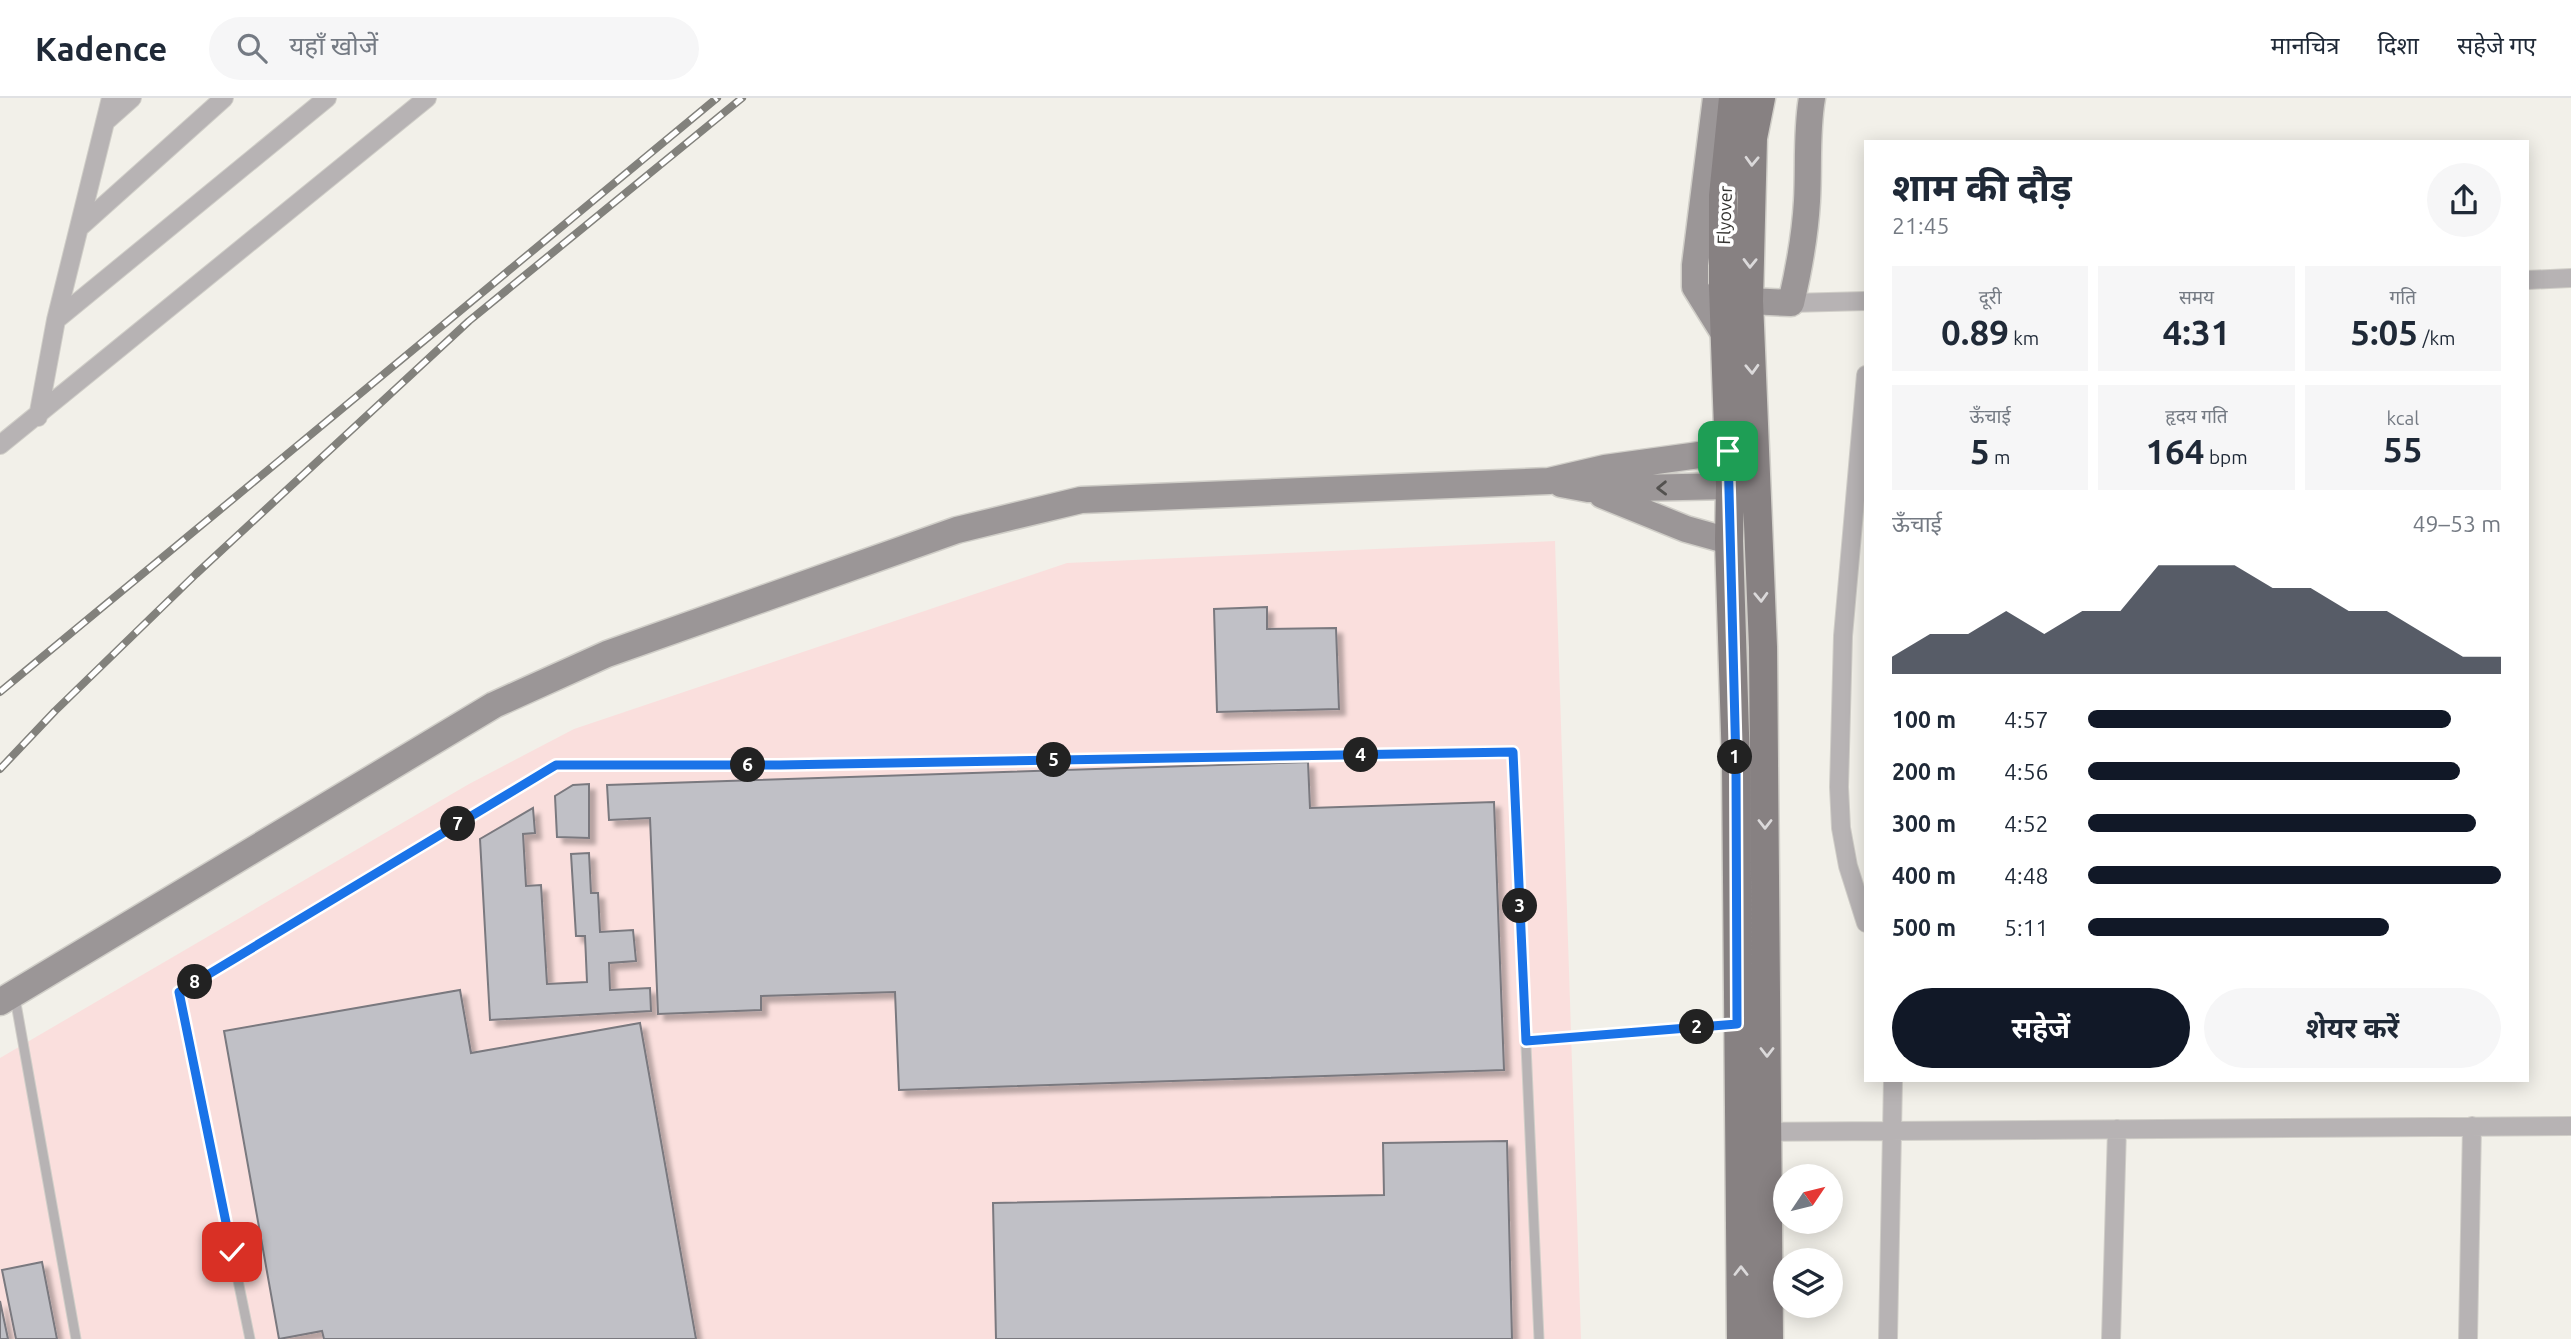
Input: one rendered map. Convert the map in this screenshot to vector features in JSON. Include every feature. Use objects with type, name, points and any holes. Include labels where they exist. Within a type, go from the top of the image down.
[{"type":"main road","name":"Flyover","points":[[1733,98],[1723,196],[1723,332],[1730,486],[1729,541],[1736,765],[1737,1024],[1753,1132]]},
{"type":"main road","name":"Flyover","points":[[1753,1132],[1763,647],[1749,301],[1753,138],[1760,98]]},
{"type":"main road","points":[[1741,1339],[1753,1132]]},
{"type":"main road","points":[[1753,1132],[1769,1339]]},
{"type":"street","points":[[38,417],[56,320],[111,98]]},
{"type":"street","points":[[105,122],[132,98]]},
{"type":"street","points":[[80,227],[224,98]]},
{"type":"street","points":[[56,320],[327,98]]},
{"type":"street","points":[[0,445],[38,417],[427,98]]},
{"type":"street","points":[[1716,98],[1695,265],[1695,287],[1723,332]]},
{"type":"street","points":[[1791,303],[1801,256],[1807,202],[1809,114],[1812,98]]},
{"type":"street","points":[[2529,280],[2571,278]]},
{"type":"street","points":[[1749,301],[1864,301]]},
{"type":"street","points":[[1864,398],[1843,636],[1839,787],[1841,828],[1848,866],[1864,917]]},
{"type":"street","points":[[7,998],[494,705],[607,654],[957,530],[1081,500],[1549,481],[1605,468],[1728,451]]},
{"type":"street","points":[[1549,481],[1588,489],[1686,529],[1729,541]]},
{"type":"street","points":[[1588,489],[1730,486]]},
{"type":"street","points":[[1888,1339],[1893,1082]]},
{"type":"street","points":[[2468,1339],[2472,1126]]},
{"type":"street","points":[[1753,1132],[2571,1126]]},
{"type":"street","points":[[2110,1339],[2117,1129]]},
{"type":"lane","points":[[250,1339],[179,992],[556,765],[808,764],[1513,752],[1539,1339]]},
{"type":"lane","points":[[7,998],[76,1339]]},
{"type":"lane","points":[[1526,1041],[1737,1024]]},
{"type":"shaded area","points":[[1555,541],[1581,1339],[0,1339],[0,1058],[469,784],[574,729],[1067,563]]},
{"type":"building","points":[[1267,607],[1267,629],[1336,628],[1339,709],[1217,712],[1214,609]]},
{"type":"building","points":[[1308,762],[1310,808],[1494,802],[1504,1070],[899,1090],[895,992],[761,996],[761,1010],[658,1014],[650,818],[609,820],[607,785]]},
{"type":"building","points":[[589,784],[589,838],[557,837],[555,796],[573,785]]},
{"type":"building","points":[[533,808],[535,833],[523,834],[526,886],[541,885],[547,984],[587,982],[585,936],[576,936],[571,854],[589,853],[591,893],[598,893],[600,932],[633,930],[636,961],[609,963],[610,990],[650,988],[651,1011],[490,1020],[480,839]]},
{"type":"building","points":[[460,990],[471,1053],[640,1023],[696,1339],[324,1339],[322,1331],[279,1339],[224,1031]]},
{"type":"building","points":[[1507,1141],[1512,1339],[996,1339],[993,1203],[1384,1195],[1383,1143]]},
{"type":"building","points":[[42,1262],[57,1339],[16,1339],[2,1270]]},
{"type":"building","points":[[0,1301],[8,1339],[0,1339]]},
{"type":"railway","points":[[0,692],[717,98]]},
{"type":"railway","points":[[0,769],[55,711],[196,574],[469,321],[742,98]]},
{"type":"route","points":[[232,1252],[179,992],[556,765],[780,765],[1513,752],[1526,1041],[1737,1024],[1736,765],[1728,451]]}]
